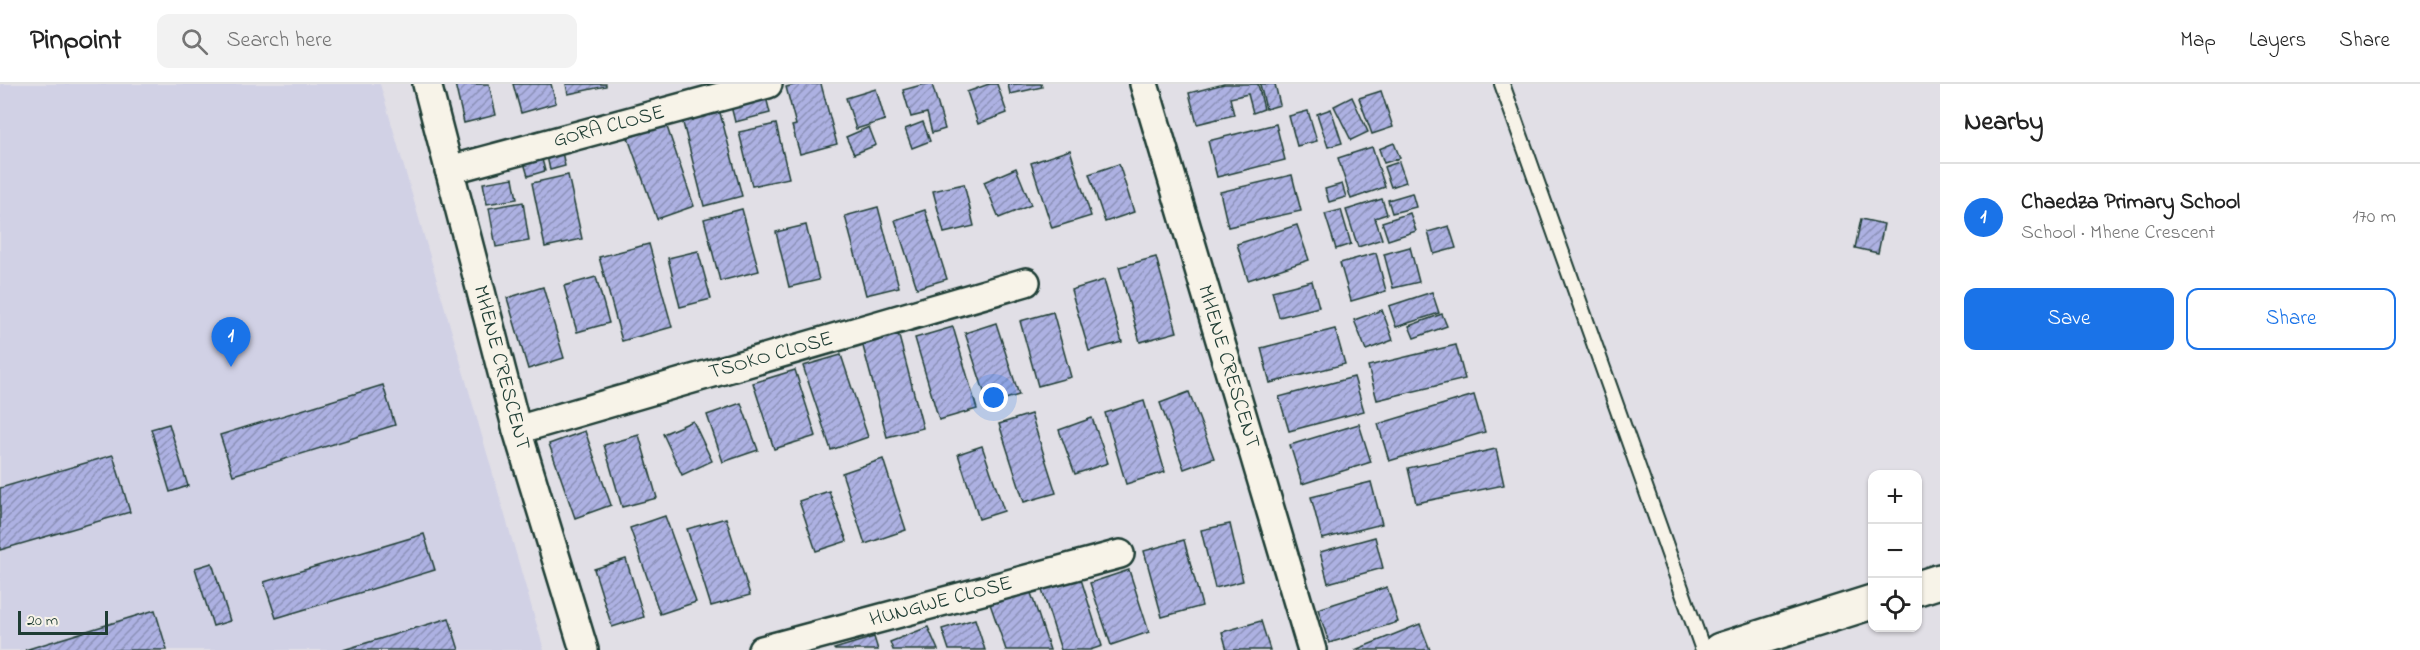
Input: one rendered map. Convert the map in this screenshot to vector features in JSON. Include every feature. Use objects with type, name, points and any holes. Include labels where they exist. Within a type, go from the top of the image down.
[{"type":"street","name":"MHENE CRESCENT","points":[[427,84],[517,430],[584,650]]},
{"type":"street","name":"GORA CLOSE","points":[[449,171],[768,84]]},
{"type":"street","name":"MHENE CRESCENT","points":[[1144,84],[1312,650]]},
{"type":"street","name":"TSOKO CLOSE","points":[[517,430],[1026,282]]},
{"type":"street","name":"HUNGWE CLOSE","points":[[762,650],[1120,554]]},
{"type":"street","points":[[1922,586],[1940,581]]},
{"type":"street","points":[[1720,650],[1868,603]]},
{"type":"lane","points":[[1502,84],[1703,650]]},
{"type":"shaded area","points":[[0,84],[380,84],[544,650],[0,650]]},
{"type":"building","points":[[455,84],[489,84],[496,115],[464,123]]},
{"type":"building","points":[[513,84],[551,84],[556,103],[521,113]]},
{"type":"building","points":[[566,84],[606,84],[606,86],[568,94]]},
{"type":"building","points":[[798,84],[821,84],[837,144],[800,154],[792,126],[796,125],[786,87]]},
{"type":"building","points":[[932,84],[945,129],[932,133],[927,113],[911,117],[903,90]]},
{"type":"building","points":[[989,84],[997,84],[1007,113],[978,124],[967,92]]},
{"type":"building","points":[[1008,84],[1041,84],[1042,87],[1010,94]]},
{"type":"building","points":[[1224,84],[1258,84],[1264,109],[1253,113],[1248,94],[1230,98],[1234,115],[1197,124],[1189,93]]},
{"type":"building","points":[[1260,84],[1275,84],[1280,105],[1266,109]]},
{"type":"building","points":[[876,89],[885,120],[856,129],[846,98]]},
{"type":"building","points":[[1381,91],[1393,127],[1372,134],[1359,98]]},
{"type":"building","points":[[765,93],[770,113],[735,122],[730,102]]},
{"type":"building","points":[[1352,97],[1368,132],[1351,140],[1334,106]]},
{"type":"building","points":[[719,109],[742,196],[704,206],[682,119]]},
{"type":"building","points":[[1331,109],[1342,143],[1328,147],[1317,114]]},
{"type":"building","points":[[1308,111],[1317,141],[1297,146],[1289,116]]},
{"type":"building","points":[[923,122],[930,141],[912,148],[905,129]]},
{"type":"building","points":[[666,124],[694,206],[657,219],[628,138]]},
{"type":"building","points":[[776,124],[789,178],[752,186],[739,132]]},
{"type":"building","points":[[1276,124],[1285,160],[1217,177],[1208,141]]},
{"type":"building","points":[[869,127],[876,145],[854,154],[846,137]]},
{"type":"building","points":[[560,143],[565,166],[550,170],[545,147]]},
{"type":"building","points":[[1394,143],[1400,158],[1384,163],[1379,149]]},
{"type":"building","points":[[1372,147],[1385,187],[1351,199],[1338,158]]},
{"type":"building","points":[[1070,150],[1091,216],[1052,228],[1031,163]]},
{"type":"building","points":[[540,151],[545,171],[528,176],[522,156]]},
{"type":"building","points":[[1399,162],[1406,182],[1391,187],[1384,167]]},
{"type":"building","points":[[1119,164],[1134,212],[1105,222],[1089,174]]},
{"type":"building","points":[[1016,168],[1031,205],[999,218],[984,182]]},
{"type":"building","points":[[568,175],[582,239],[545,247],[532,183]]},
{"type":"building","points":[[1292,175],[1301,211],[1228,227],[1220,192]]},
{"type":"building","points":[[513,178],[517,199],[487,204],[483,183]]},
{"type":"building","points":[[964,184],[974,226],[944,233],[933,191]]},
{"type":"building","points":[[1342,184],[1346,197],[1329,202],[1325,189]]},
{"type":"building","points":[[1412,193],[1416,207],[1392,213],[1388,200]]},
{"type":"building","points":[[1382,199],[1387,214],[1375,218],[1382,239],[1358,247],[1346,210]]},
{"type":"building","points":[[523,202],[529,241],[496,247],[489,208]]},
{"type":"building","points":[[878,207],[899,287],[866,295],[845,216]]},
{"type":"building","points":[[742,209],[759,271],[720,281],[704,219]]},
{"type":"building","points":[[925,210],[947,279],[917,288],[895,220]]},
{"type":"building","points":[[1341,210],[1351,244],[1336,249],[1325,214]]},
{"type":"building","points":[[1410,213],[1416,231],[1388,240],[1382,222]]},
{"type":"building","points":[[1861,219],[1884,224],[1878,253],[1855,248]]},
{"type":"building","points":[[806,225],[819,280],[789,287],[776,232]]},
{"type":"building","points":[[1297,225],[1309,260],[1248,280],[1237,244]]},
{"type":"building","points":[[1449,226],[1456,248],[1434,254],[1428,232]]},
{"type":"building","points":[[649,244],[672,327],[622,341],[599,257]]},
{"type":"building","points":[[1410,247],[1419,282],[1393,288],[1384,254]]},
{"type":"building","points":[[698,251],[711,299],[680,307],[668,258]]},
{"type":"building","points":[[1376,253],[1386,291],[1351,301],[1340,263]]},
{"type":"building","points":[[1156,257],[1177,332],[1140,342],[1119,267]]},
{"type":"building","points":[[596,277],[609,323],[577,332],[564,286]]},
{"type":"building","points":[[1104,280],[1122,342],[1089,351],[1071,290]]},
{"type":"building","points":[[1312,281],[1319,307],[1279,317],[1272,291]]},
{"type":"building","points":[[543,287],[564,358],[528,369],[507,298]]},
{"type":"building","points":[[1432,292],[1439,313],[1396,327],[1389,306]]},
{"type":"building","points":[[1382,310],[1393,340],[1366,350],[1354,320]]},
{"type":"building","points":[[1053,312],[1071,377],[1038,386],[1020,321]]},
{"type":"building","points":[[1442,314],[1447,326],[1414,338],[1409,326]]},
{"type":"building","points":[[996,323],[1019,395],[988,404],[965,333]]},
{"type":"building","points":[[896,325],[923,428],[887,437],[860,335]]},
{"type":"building","points":[[953,327],[977,409],[939,420],[915,338]]},
{"type":"building","points":[[1335,329],[1345,364],[1270,383],[1261,348]]},
{"type":"building","points":[[1456,345],[1465,379],[1377,400],[1368,366]]},
{"type":"building","points":[[841,355],[868,437],[831,450],[803,366]]},
{"type":"building","points":[[795,370],[816,436],[774,449],[753,383]]},
{"type":"building","points":[[1354,377],[1364,411],[1289,431],[1279,397]]},
{"type":"building","points":[[383,385],[395,425],[233,475],[220,435]]},
{"type":"building","points":[[1189,392],[1214,458],[1184,469],[1160,403]]},
{"type":"building","points":[[1474,395],[1485,432],[1389,461],[1378,424]]},
{"type":"building","points":[[1144,401],[1165,472],[1126,484],[1105,413]]},
{"type":"building","points":[[741,403],[758,450],[723,462],[707,415]]},
{"type":"building","points":[[1031,414],[1056,493],[1024,502],[999,424]]},
{"type":"building","points":[[1092,418],[1108,463],[1075,474],[1059,430]]},
{"type":"building","points":[[693,421],[712,461],[682,475],[663,434]]},
{"type":"building","points":[[169,424],[188,486],[170,492],[151,429]]},
{"type":"building","points":[[1359,424],[1371,462],[1302,484],[1290,445]]},
{"type":"building","points":[[585,431],[611,505],[575,518],[549,444]]},
{"type":"building","points":[[639,435],[657,498],[622,507],[604,445]]},
{"type":"building","points":[[982,446],[1004,511],[979,519],[958,454]]},
{"type":"building","points":[[1496,449],[1504,485],[1416,503],[1408,468]]},
{"type":"building","points":[[113,455],[130,512],[0,550],[0,488]]},
{"type":"building","points":[[883,459],[906,530],[865,544],[842,473]]},
{"type":"building","points":[[1371,482],[1382,524],[1322,539],[1311,497]]},
{"type":"building","points":[[829,491],[847,541],[816,551],[799,501]]},
{"type":"building","points":[[665,516],[696,602],[660,614],[630,528]]},
{"type":"building","points":[[726,518],[750,595],[711,606],[687,529]]},
{"type":"building","points":[[1230,524],[1243,581],[1215,588],[1201,530]]},
{"type":"building","points":[[424,534],[435,570],[276,618],[264,582]]},
{"type":"building","points":[[1375,537],[1383,568],[1328,583],[1320,552]]},
{"type":"building","points":[[1184,540],[1202,606],[1162,617],[1144,551]]},
{"type":"building","points":[[626,559],[644,617],[612,627],[594,569]]},
{"type":"building","points":[[212,563],[230,621],[213,626],[195,568]]},
{"type":"building","points":[[1129,570],[1149,632],[1111,645],[1090,583]]},
{"type":"building","points":[[1080,576],[1102,646],[1090,650],[1061,650],[1041,587]]},
{"type":"building","points":[[1028,584],[1050,650],[1006,650],[988,598]]},
{"type":"building","points":[[1387,587],[1398,622],[1329,643],[1318,609]]},
{"type":"building","points":[[155,610],[167,650],[25,650]]},
{"type":"building","points":[[449,618],[459,650],[343,650]]},
{"type":"building","points":[[975,619],[985,650],[949,650],[942,629]]},
{"type":"building","points":[[1261,621],[1270,650],[1227,650],[1222,632]]},
{"type":"building","points":[[1420,624],[1430,650],[1355,650]]},
{"type":"building","points":[[928,627],[938,650],[893,650],[890,642]]},
{"type":"building","points":[[874,637],[878,650],[834,649]]},
{"type":"place","name":"Chaedza Primary School","points":[[231,367]]}]
